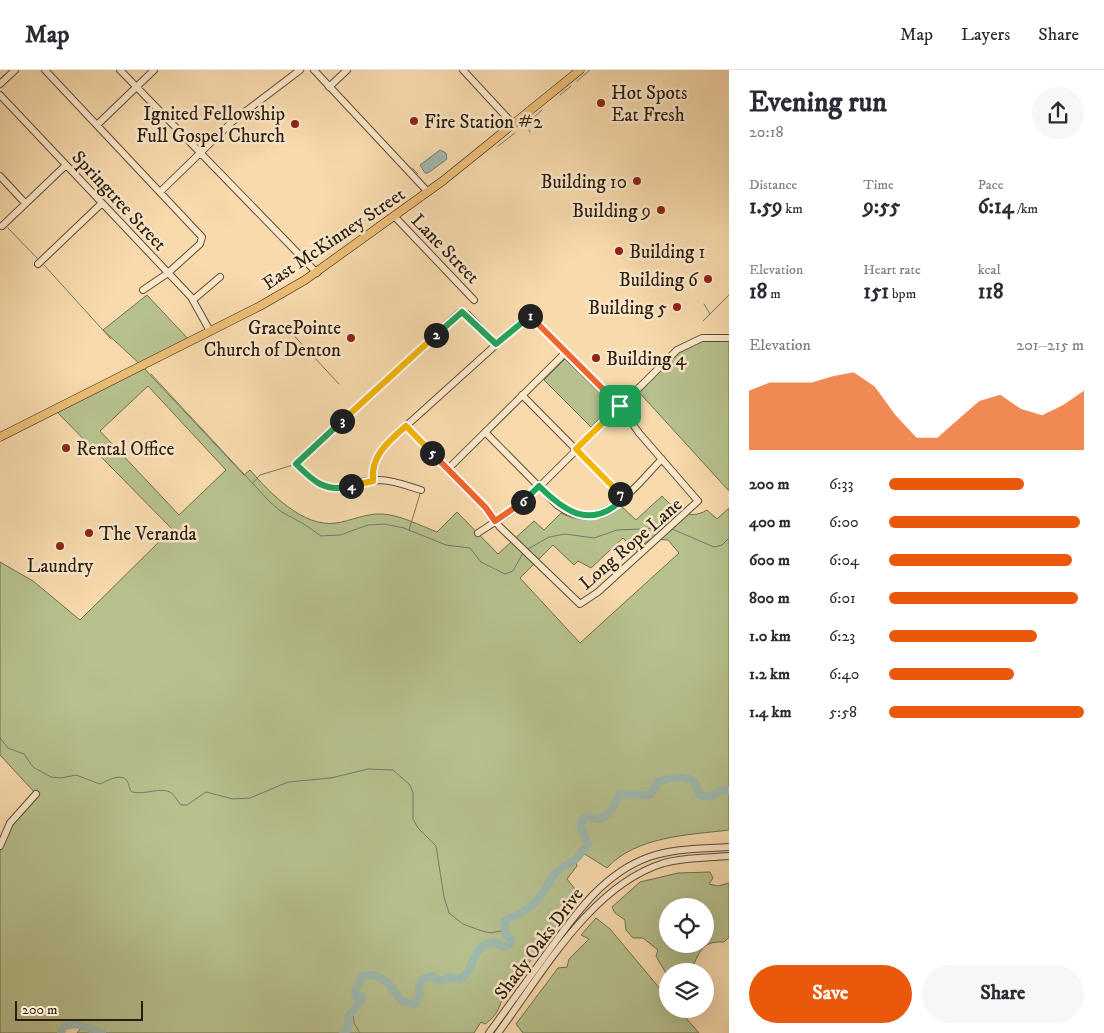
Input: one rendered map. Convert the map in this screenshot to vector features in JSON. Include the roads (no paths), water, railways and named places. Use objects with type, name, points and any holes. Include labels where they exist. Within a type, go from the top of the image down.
[{"type":"main road","name":"East McKinney Street","points":[[0,437],[271,300],[317,273],[428,192],[580,70]]},
{"type":"street","points":[[0,84],[15,70]]},
{"type":"street","points":[[45,70],[203,239],[168,273],[143,290]]},
{"type":"street","points":[[120,70],[317,273]]},
{"type":"street","points":[[97,125],[154,70]]},
{"type":"street","points":[[160,192],[239,116],[300,70]]},
{"type":"street","points":[[314,70],[428,192]]},
{"type":"street","points":[[329,87],[347,70]]},
{"type":"street","points":[[463,70],[513,124]]},
{"type":"street","name":"Springtree Street","points":[[0,95],[193,300],[210,331]]},
{"type":"street","points":[[2,226],[66,165]]},
{"type":"street","points":[[0,176],[25,203]]},
{"type":"street","points":[[38,264],[102,203]]},
{"type":"street","name":"Lane Street","points":[[395,217],[474,300]]},
{"type":"street","points":[[193,300],[220,277]]},
{"type":"street","points":[[421,490],[394,482],[373,481],[340,489],[326,488],[310,478],[296,464],[462,312],[496,344]]},
{"type":"street","points":[[373,481],[374,465],[380,453],[406,426],[529,315],[620,406],[662,459],[624,498],[600,514],[583,514],[562,508],[485,432]]},
{"type":"street","points":[[478,533],[519,506],[683,346],[705,337],[729,338]]},
{"type":"street","points":[[448,469],[566,352]]},
{"type":"street","points":[[522,395],[624,498]]},
{"type":"street","points":[[406,426],[486,508],[495,521]]},
{"type":"street","name":"Long Rope Lane","points":[[495,521],[580,604],[598,592],[686,514],[698,501],[662,459]]},
{"type":"street","points":[[0,846],[10,823],[36,794]]},
{"type":"street","name":"Shady Oaks Drive","points":[[489,1033],[580,908],[614,876],[637,863],[662,854],[700,848],[729,847]]},
{"type":"street","name":"Shady Oaks Drive","points":[[498,1033],[572,934],[610,892],[631,877],[665,863],[701,857],[729,856]]},
{"type":"waterway","points":[[577,81],[590,70]]},
{"type":"waterway","points":[[560,95],[571,86]]},
{"type":"waterway","points":[[523,127],[542,110]]},
{"type":"waterway","points":[[498,146],[515,133]]},
{"type":"waterway","points":[[412,168],[418,174]]},
{"type":"waterway","points":[[8,228],[37,258]]},
{"type":"waterway","points":[[44,265],[111,339]]},
{"type":"waterway","points":[[703,321],[729,295]]},
{"type":"waterway","points":[[704,304],[710,314]]},
{"type":"waterway","points":[[285,326],[339,384]]},
{"type":"waterway","points":[[151,374],[269,501],[280,511],[321,536],[340,535],[368,525],[384,524],[404,528],[446,545],[470,548],[481,562],[505,574],[513,571],[523,553]]},
{"type":"waterway","points":[[252,484],[260,475],[293,465]]},
{"type":"waterway","points":[[409,530],[420,494]]},
{"type":"waterway","points":[[528,549],[549,537],[565,534],[594,538],[617,530],[664,528]]},
{"type":"waterway","points":[[672,529],[714,547],[722,545],[729,538]]},
{"type":"waterway","points":[[0,738],[8,748],[24,754],[33,767],[51,777],[61,778],[76,775],[100,784],[122,777],[125,778],[132,792],[170,792],[181,805],[187,805],[206,792],[233,799],[250,798],[288,782],[331,778],[368,769],[393,770],[410,785],[413,793],[413,819],[418,828],[436,846],[444,897],[449,913],[463,924],[482,931],[491,933],[505,930]]},
{"type":"waterway","points":[[343,1033],[348,1029],[348,1017],[362,999],[362,996],[356,996],[355,992],[362,976],[375,975],[388,983],[402,1001],[415,1004],[420,996],[419,986],[423,979],[432,976],[441,981],[450,977],[460,979],[469,970],[477,953],[486,944],[494,942],[503,947],[509,945],[511,940],[506,935],[504,921],[519,914],[536,902],[556,872],[577,858],[588,844],[581,827],[582,820],[586,816],[599,819],[606,816],[619,794],[650,795],[658,782],[677,778],[687,778],[695,783],[699,795],[711,797],[719,791],[729,790]]},
{"type":"waterway","points":[[353,1011],[354,1023],[360,1033]]},
{"type":"waterway","points":[[61,1033],[64,1026],[76,1024],[102,1033]]},
{"type":"place","name":"Hot Spots Eat Fresh","points":[[601,103]]},
{"type":"place","name":"Fire Station #2","points":[[414,121]]},
{"type":"place","name":"Ignited Fellowship Full Gospel Church","points":[[295,124]]},
{"type":"place","name":"Building 10","points":[[637,181]]},
{"type":"place","name":"Building 9","points":[[661,210]]},
{"type":"place","name":"Building 1","points":[[619,251]]},
{"type":"place","name":"Building 6","points":[[708,279]]},
{"type":"place","name":"Building 5","points":[[677,307]]},
{"type":"place","name":"GracePointe Church of Denton","points":[[351,338]]},
{"type":"place","name":"Building 4","points":[[596,358]]},
{"type":"place","name":"Rental Office","points":[[66,448]]},
{"type":"place","name":"The Veranda","points":[[89,533]]},
{"type":"place","name":"Laundry","points":[[60,546]]}]
